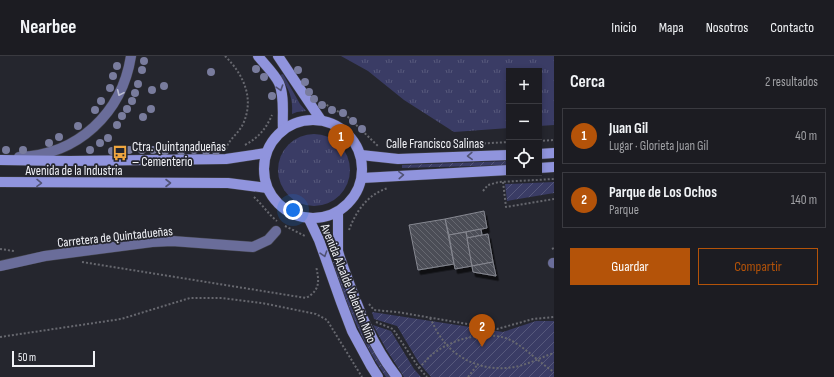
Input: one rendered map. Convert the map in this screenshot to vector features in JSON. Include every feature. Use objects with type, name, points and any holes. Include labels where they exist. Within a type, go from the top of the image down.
[{"type":"main road","points":[[258,56],[274,75],[280,88],[283,101],[283,130]]},
{"type":"main road","points":[[278,56],[322,120]]},
{"type":"main road","points":[[308,120],[322,120],[342,128],[356,144],[361,155],[363,166],[362,178],[354,198],[338,213],[324,218],[309,219],[300,217],[284,209],[272,196],[267,188],[264,170],[266,153],[276,136],[283,130],[295,123],[308,120]]},
{"type":"main road","name":"Avenida de la Industria","points":[[0,158],[70,161],[266,153]]},
{"type":"main road","points":[[542,154],[554,153]]},
{"type":"main road","name":"Calle Francisco Salinas","points":[[361,155],[398,159],[506,155]]},
{"type":"main road","points":[[542,168],[554,167]]},
{"type":"main road","points":[[362,178],[506,170]]},
{"type":"main road","name":"Avenida de la Industria","points":[[0,182],[228,183],[267,188]]},
{"type":"main road","name":"Avenida Alcalde Valentín Niño","points":[[338,213],[338,251],[342,265],[362,318],[380,351],[397,377]]},
{"type":"main road","name":"Avenida Alcalde Valentín Niño","points":[[309,219],[320,240],[338,296],[352,331],[378,377]]},
{"type":"street","name":"Avenida de la Industria","points":[[0,158],[28,157],[53,151],[71,144],[89,132],[107,114],[117,99],[125,82],[131,56]]},
{"type":"street","name":"Carretera de Quintadueñas","points":[[0,266],[45,256],[152,242],[172,241],[253,247],[268,240],[276,231]]},
{"type":"path","points":[[225,56],[236,68],[243,80],[247,94],[247,109],[243,124],[236,135],[228,142],[226,154]]},
{"type":"path","points":[[318,100],[348,117],[380,148]]},
{"type":"path","points":[[243,146],[252,142],[260,135],[267,127],[274,112]]},
{"type":"path","points":[[542,141],[554,140]]},
{"type":"path","points":[[420,147],[506,142]]},
{"type":"path","points":[[226,154],[231,149]]},
{"type":"path","points":[[483,191],[488,185],[503,182],[554,179]]},
{"type":"path","points":[[503,182],[506,207],[554,199]]},
{"type":"path","points":[[349,232],[353,219],[366,201],[380,191],[390,187]]},
{"type":"path","points":[[248,195],[254,197],[271,216],[283,225],[307,237]]},
{"type":"path","points":[[0,249],[15,252]]},
{"type":"path","points":[[77,261],[306,298]]},
{"type":"path","points":[[0,337],[121,319],[190,298],[222,298],[262,303],[316,314],[327,320],[362,377]]},
{"type":"path","points":[[374,310],[497,329],[533,319],[554,317]]},
{"type":"path","points":[[430,318],[442,340],[462,358],[492,368],[508,368],[554,353]]},
{"type":"path","points":[[372,321],[394,329],[419,368],[427,377]]},
{"type":"path","points":[[419,368],[436,351],[447,345],[483,335],[496,336],[512,341],[531,353],[554,372]]},
{"type":"path","points":[[468,377],[478,364]]},
{"type":"green space","points":[[341,56],[554,56],[554,125],[542,126],[542,68],[506,68],[506,128],[454,132],[404,100],[368,71]]},
{"type":"green space","points":[[283,74],[300,104],[306,111],[292,114],[290,94],[280,75]]},
{"type":"green space","points":[[314,134],[334,140],[344,150],[350,170],[344,190],[334,200],[314,206],[294,200],[284,190],[278,170],[284,150],[294,140]]},
{"type":"green space","points":[[506,161],[506,165],[402,168],[402,165]]},
{"type":"green space","points":[[554,182],[554,193],[507,201],[505,184]]},
{"type":"green space","points":[[336,261],[346,292],[358,321],[372,350],[390,377],[386,377],[377,364],[355,322],[333,262]]},
{"type":"green space","points":[[372,312],[503,332],[536,321],[554,321],[554,377],[431,377],[419,363],[397,326],[374,319]]},
{"type":"green space","points":[[373,325],[391,331],[414,369],[421,377],[404,377]]},
{"type":"building","points":[[484,211],[487,228],[449,235],[445,219]]},
{"type":"building","points":[[445,219],[454,264],[418,270],[409,225]]},
{"type":"building","points":[[481,229],[482,235],[467,238],[466,232]]},
{"type":"building","points":[[466,232],[472,266],[455,269],[449,235]]},
{"type":"building","points":[[488,234],[493,262],[472,266],[467,238]]},
{"type":"building","points":[[493,262],[496,276],[473,272],[472,266]]},
{"type":"place","name":"Ctra. Quintanadueñas – Cementerio","points":[[120,153]]},
{"type":"place","name":"Juan Gil","points":[[341,157]]},
{"type":"place","name":"Parque de Los Ochos","points":[[482,347]]}]
